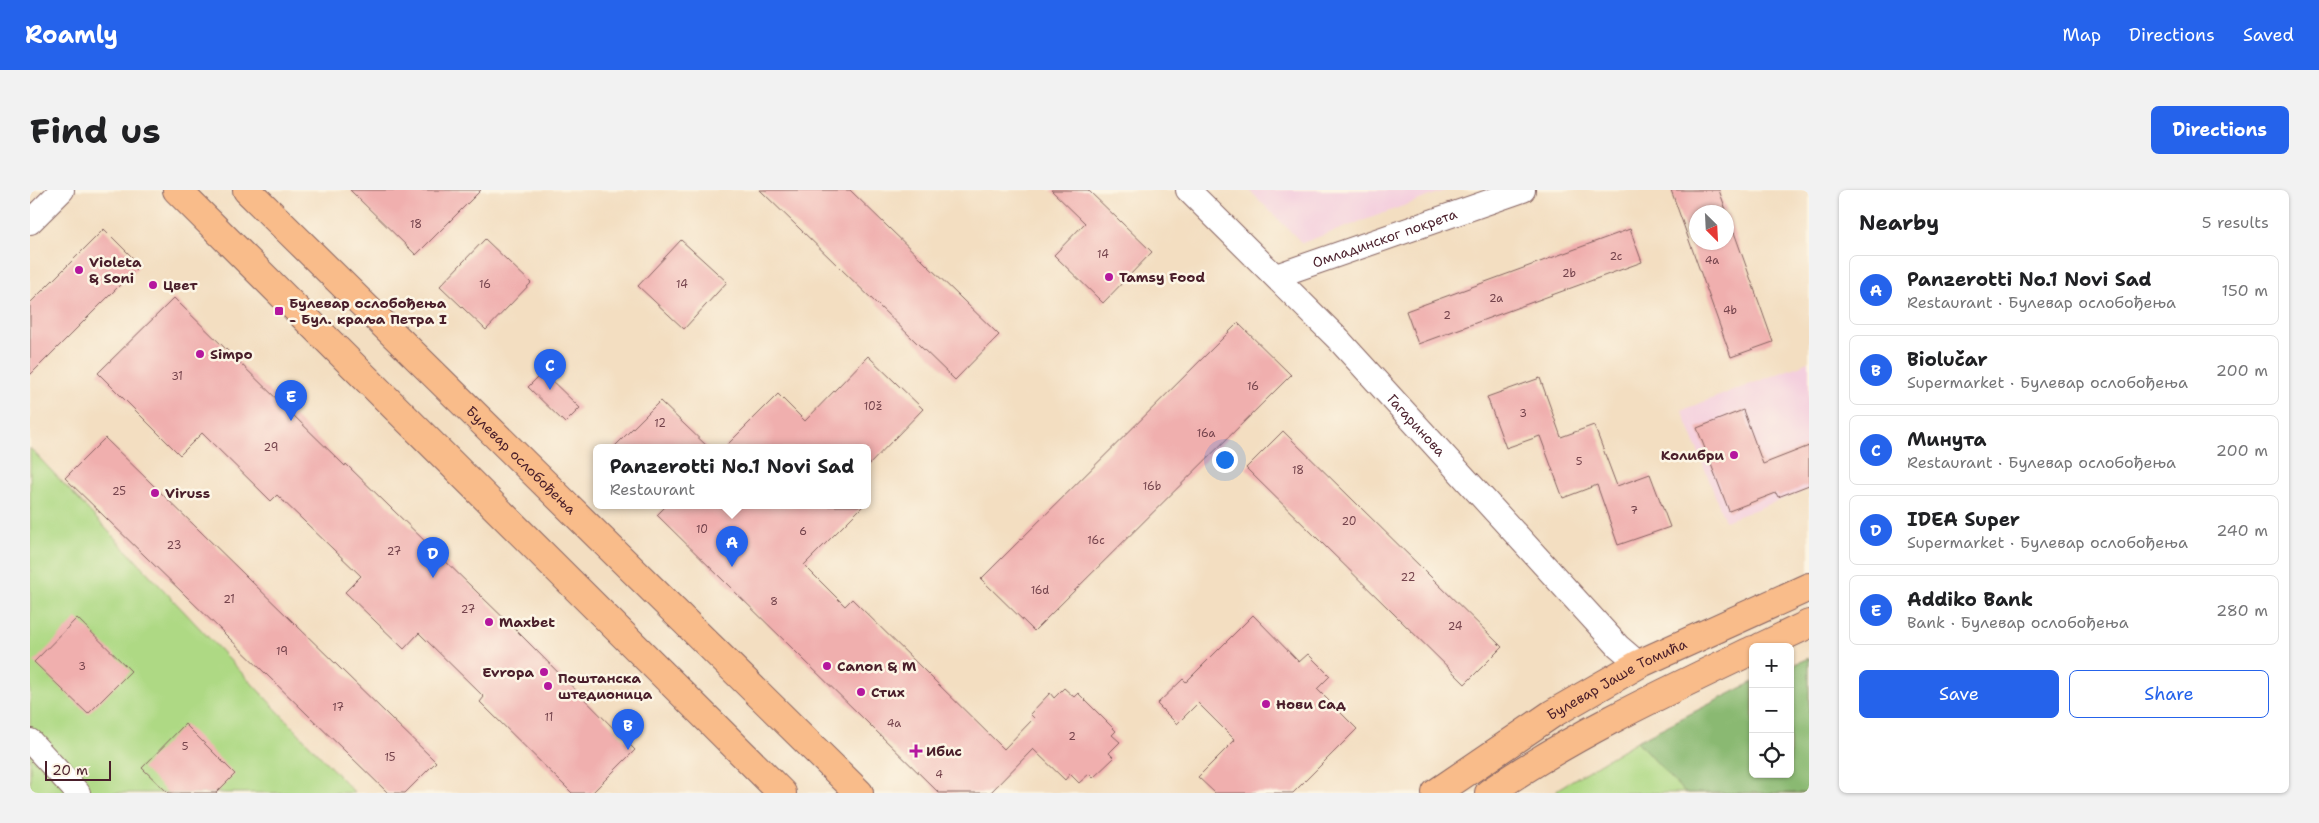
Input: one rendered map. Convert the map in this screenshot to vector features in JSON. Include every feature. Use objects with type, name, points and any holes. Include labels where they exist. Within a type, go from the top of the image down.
[{"type":"main road","points":[[177,190],[782,793]]},
{"type":"main road","name":"Булевар ослобођења","points":[[247,190],[859,793]]},
{"type":"main road","name":"Булевар Јаше Томића","points":[[1436,793],[1552,714],[1638,664],[1809,587]]},
{"type":"main road","points":[[1769,643],[1809,624]]},
{"type":"main road","points":[[1489,793],[1527,766],[1665,692],[1749,652]]},
{"type":"street","points":[[30,222],[62,190]]},
{"type":"street","name":"Гагаринова","points":[[1188,190],[1276,276],[1343,346],[1618,646],[1638,664]]},
{"type":"street","name":"Омладинског покрета","points":[[1276,276],[1523,190]]},
{"type":"street","points":[[30,742],[78,793]]},
{"type":"shaded area","points":[[1249,190],[1447,190],[1302,243]]},
{"type":"shaded area","points":[[1809,362],[1809,489],[1725,521],[1682,410]]},
{"type":"green space","points":[[30,448],[355,793],[30,793]]},
{"type":"green space","points":[[1809,658],[1809,793],[1558,793],[1556,790],[1637,741],[1749,684],[1749,778],[1794,778],[1794,664]]},
{"type":"green space","points":[[1809,658],[1809,793],[1685,793],[1637,741],[1749,684],[1749,778],[1794,778],[1794,664]]},
{"type":"building","points":[[350,190],[481,190],[416,255]]},
{"type":"building","points":[[760,190],[850,190],[999,335],[955,380]]},
{"type":"building","points":[[1051,190],[1088,190],[1152,252],[1103,303],[1054,255],[1085,223]]},
{"type":"building","points":[[1671,190],[1719,190],[1724,205],[1689,205],[1689,240]]},
{"type":"building","points":[[104,229],[140,265],[30,375],[30,303]]},
{"type":"building","points":[[1630,229],[1642,262],[1418,344],[1406,311]]},
{"type":"building","points":[[1734,232],[1773,342],[1731,357],[1693,250],[1734,250]]},
{"type":"building","points":[[485,239],[531,283],[486,330],[440,286]]},
{"type":"building","points":[[681,240],[727,282],[684,329],[638,286]]},
{"type":"building","points":[[174,298],[521,635],[635,750],[592,793],[572,793],[480,702],[484,697],[419,633],[404,649],[345,592],[361,576],[277,495],[271,501],[202,433],[180,455],[98,373]]},
{"type":"building","points":[[1238,323],[1291,375],[1034,631],[981,579]]},
{"type":"building","points":[[868,356],[923,409],[871,463],[871,444],[728,444],[778,394],[805,421]]},
{"type":"building","points":[[543,372],[580,408],[565,423],[528,387]]},
{"type":"building","points":[[1540,378],[1561,437],[1594,425],[1617,486],[1650,474],[1670,527],[1618,545],[1597,485],[1563,498],[1540,436],[1506,448],[1487,397]]},
{"type":"building","points":[[660,401],[705,444],[617,444]]},
{"type":"building","name":"Колибри","points":[[1743,410],[1763,464],[1809,446],[1809,485],[1778,497],[1776,493],[1729,511],[1697,428]]},
{"type":"building","points":[[1283,431],[1502,647],[1465,684],[1246,468]]},
{"type":"building","points":[[105,438],[436,762],[405,793],[388,793],[65,478]]},
{"type":"building","points":[[663,509],[860,509],[804,565],[845,606],[852,599],[1004,749],[1034,718],[1030,714],[1050,693],[1054,698],[1064,688],[1074,697],[1078,693],[1116,731],[1112,735],[1120,742],[1109,753],[1114,758],[1093,778],[1089,774],[1079,783],[1070,774],[1065,780],[1033,749],[990,793],[939,793],[657,515]]},
{"type":"building","name":"Нови Сад","points":[[1253,615],[1299,662],[1308,654],[1330,676],[1317,689],[1357,729],[1293,793],[1215,793],[1198,777],[1235,740],[1198,703],[1177,724],[1157,704],[1183,679],[1186,682]]},
{"type":"building","points":[[77,618],[131,671],[88,714],[34,662]]},
{"type":"building","points":[[185,724],[235,774],[216,793],[168,793],[142,768]]},
{"type":"place","name":"Violeta & Soni","points":[[79,270]]},
{"type":"place","name":"Tamsy Food","points":[[1109,277]]},
{"type":"place","name":"Цвет","points":[[153,285]]},
{"type":"place","name":"Булевар ослобођења - Бул. краља Петра I","points":[[279,311]]},
{"type":"place","name":"Simpo","points":[[200,354]]},
{"type":"place","name":"Минута","points":[[550,390]]},
{"type":"place","name":"Addiko Bank","points":[[291,421]]},
{"type":"place","name":"Колибри","points":[[1734,455]]},
{"type":"place","name":"Viruss","points":[[155,493]]},
{"type":"place","name":"Panzerotti No.1 Novi Sad","points":[[732,567]]},
{"type":"place","name":"IDEA Super","points":[[433,578]]},
{"type":"place","name":"Maxbet","points":[[489,622]]},
{"type":"place","name":"Canon & M","points":[[827,666]]},
{"type":"place","name":"Evropa","points":[[544,672]]},
{"type":"place","name":"Поштанска штедионица","points":[[548,686]]},
{"type":"place","name":"Стих","points":[[861,692]]},
{"type":"place","name":"Нови Сад","points":[[1266,704]]},
{"type":"place","name":"Biolučar","points":[[628,750]]},
{"type":"place","name":"Ибис","points":[[916,751]]}]
